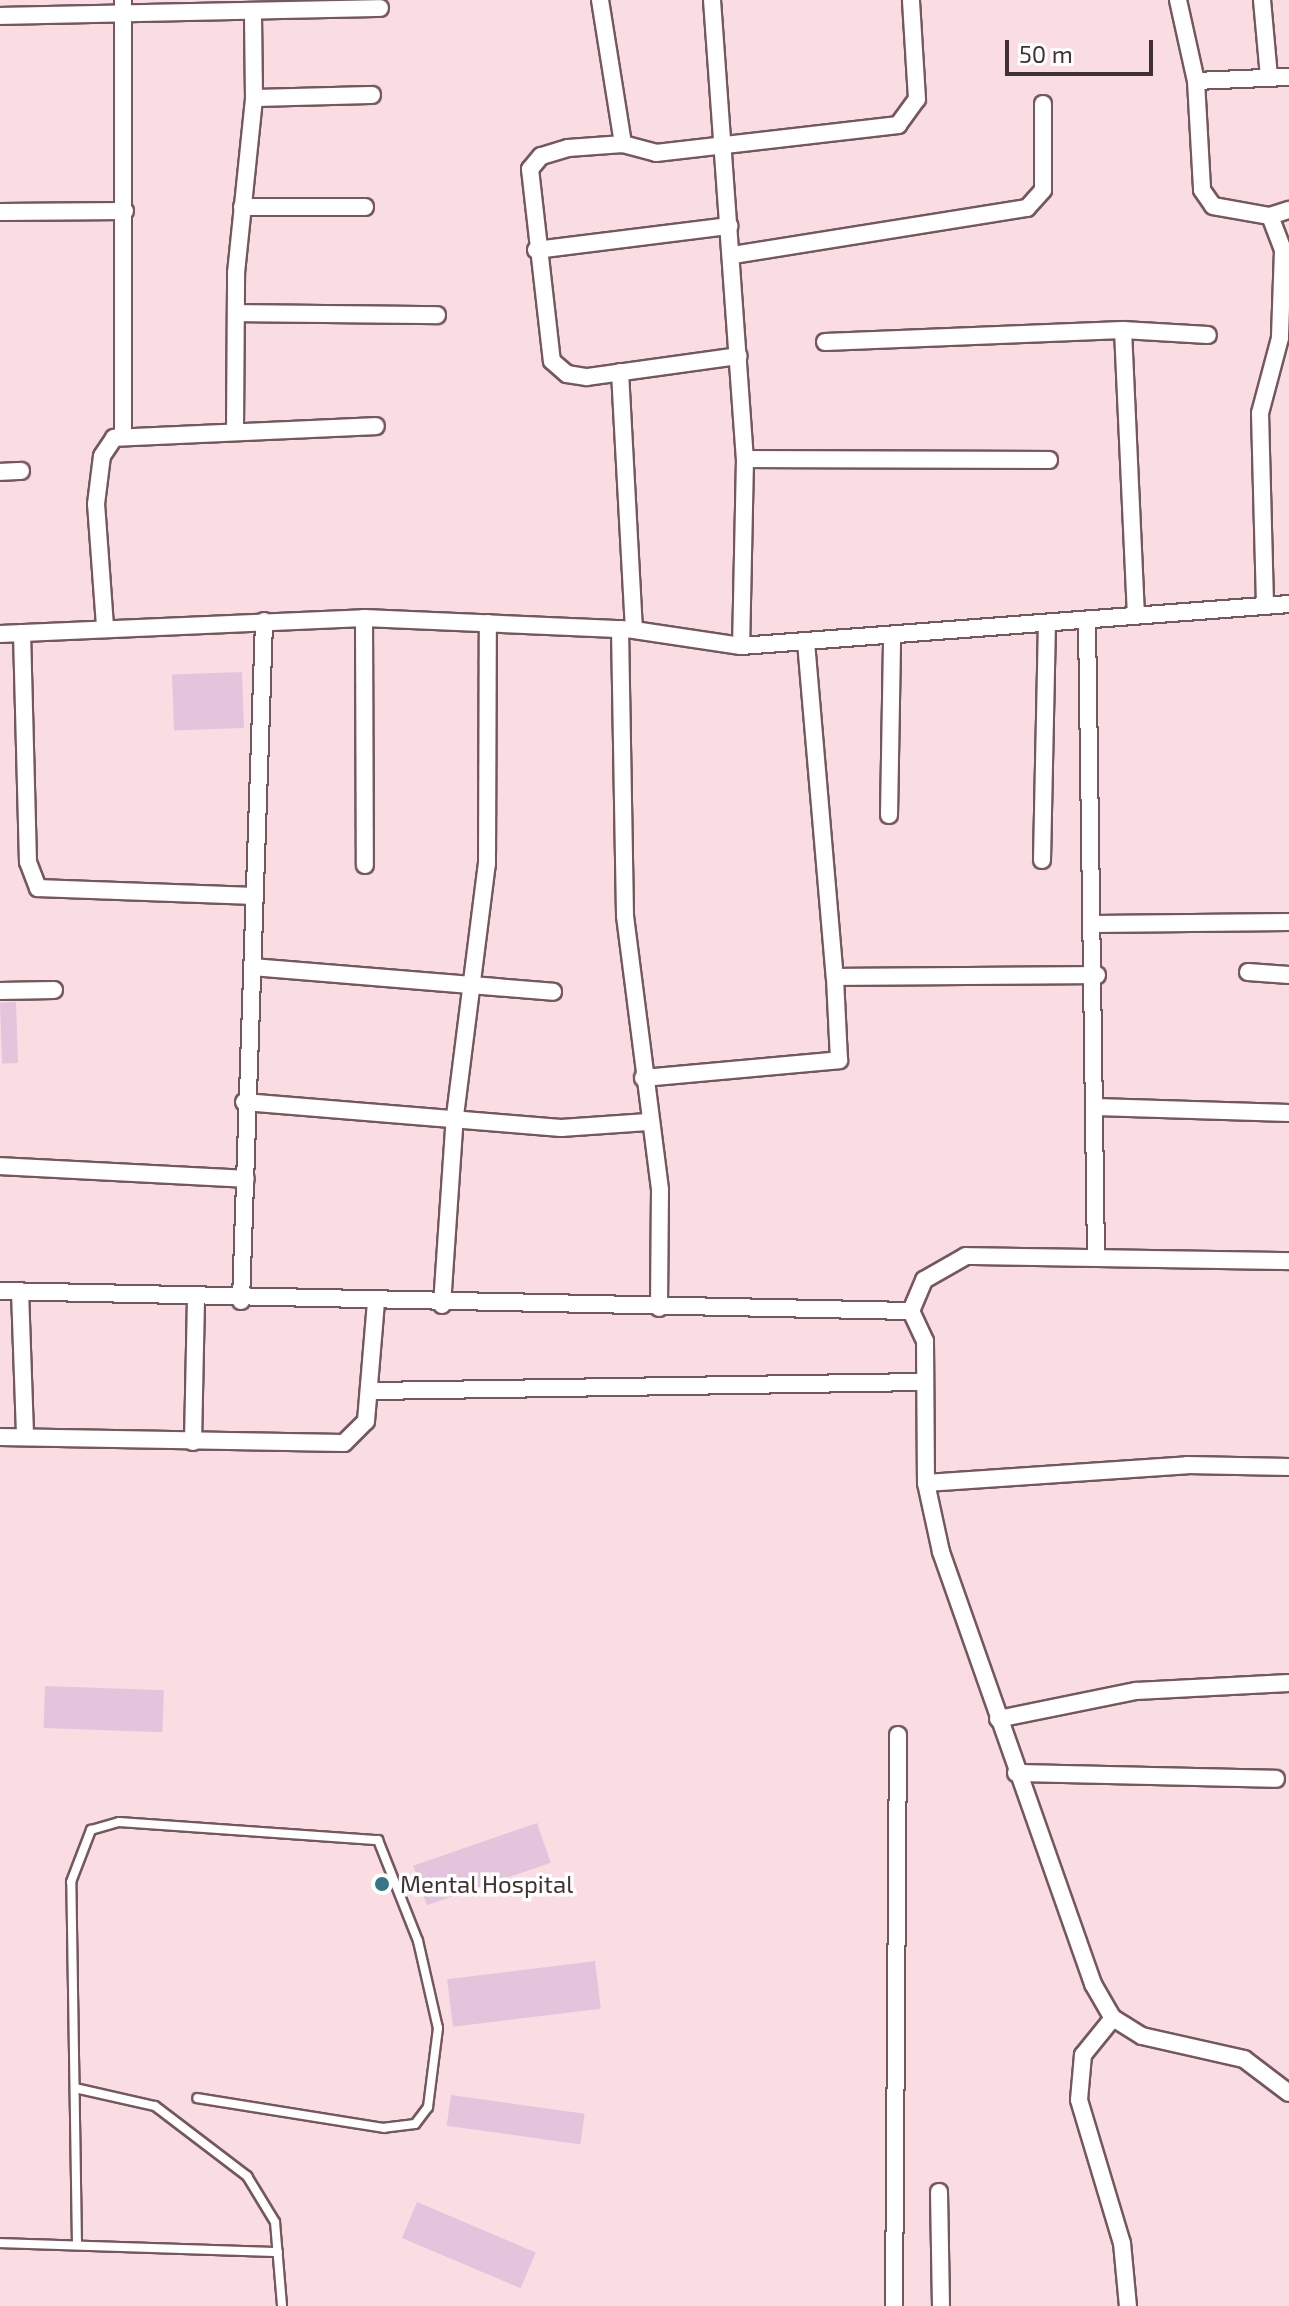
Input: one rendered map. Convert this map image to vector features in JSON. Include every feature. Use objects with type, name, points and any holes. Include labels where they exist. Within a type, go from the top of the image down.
[{"type":"street","points":[[600,0],[623,144]]},
{"type":"street","points":[[712,0],[720,143],[733,255],[745,459],[741,646]]},
{"type":"street","points":[[739,356],[620,372],[567,374],[552,361],[536,250],[530,169],[541,156],[623,144],[656,153],[905,120],[917,99],[911,0]]},
{"type":"street","points":[[1178,0],[1196,81],[1202,190],[1213,206],[1270,216],[1289,210]]},
{"type":"street","points":[[1262,0],[1269,77]]},
{"type":"street","points":[[105,626],[96,504],[102,456],[123,434],[123,7]]},
{"type":"street","points":[[0,16],[123,7],[380,8]]},
{"type":"street","points":[[235,430],[236,313],[242,207],[260,7]]},
{"type":"street","points":[[1196,81],[1289,77]]},
{"type":"street","points":[[254,98],[372,95]]},
{"type":"street","points":[[733,255],[1027,208],[1043,190],[1043,104]]},
{"type":"street","points":[[242,207],[365,207]]},
{"type":"street","points":[[0,212],[125,211]]},
{"type":"street","points":[[1265,605],[1260,413],[1280,338],[1283,275],[1279,230],[1270,216]]},
{"type":"street","points":[[536,250],[730,226]]},
{"type":"street","points":[[236,313],[437,315]]},
{"type":"street","points":[[1123,330],[1136,611]]},
{"type":"street","points":[[825,342],[1123,330],[1208,335]]},
{"type":"street","points":[[620,372],[627,629],[625,916],[648,1122],[660,1190],[659,1308]]},
{"type":"street","points":[[123,434],[376,426]]},
{"type":"street","points":[[745,459],[1049,460]]},
{"type":"street","points":[[0,472],[21,471]]},
{"type":"street","points":[[0,634],[105,626],[364,618],[627,629],[741,646],[1087,621],[1136,611],[1289,604]]},
{"type":"street","points":[[364,618],[365,865]]},
{"type":"street","points":[[241,1301],[246,1179],[244,1102],[264,621]]},
{"type":"street","points":[[1087,621],[1097,975],[1096,1254]]},
{"type":"street","points":[[442,1305],[455,1116],[487,864],[488,623]]},
{"type":"street","points":[[1042,860],[1047,623]]},
{"type":"street","points":[[22,633],[28,862],[38,888],[254,896]]},
{"type":"street","points":[[889,815],[892,636]]},
{"type":"street","points":[[643,1078],[839,1060],[835,977],[806,642]]},
{"type":"street","points":[[1094,924],[1289,922]]},
{"type":"street","points":[[252,967],[553,992]]},
{"type":"street","points":[[1248,972],[1289,975]]},
{"type":"street","points":[[835,977],[1097,975]]},
{"type":"street","points":[[0,991],[54,990]]},
{"type":"street","points":[[244,1102],[455,1116],[561,1128],[648,1122]]},
{"type":"street","points":[[1096,1107],[1289,1113]]},
{"type":"street","points":[[0,1166],[246,1179]]},
{"type":"street","points":[[1289,1261],[1096,1254],[966,1256],[924,1280],[911,1311],[925,1341],[921,1382],[926,1483],[998,1719],[1093,1984],[1113,2018],[1142,2036],[1244,2059],[1289,2093]]},
{"type":"street","points":[[0,1291],[241,1301],[911,1311]]},
{"type":"street","points":[[20,1291],[25,1437]]},
{"type":"street","points":[[193,1442],[196,1299]]},
{"type":"street","points":[[0,1437],[344,1443],[359,1435],[373,1391],[376,1303]]},
{"type":"street","points":[[373,1391],[921,1382]]},
{"type":"street","points":[[926,1483],[1187,1465],[1289,1467]]},
{"type":"street","points":[[998,1719],[1136,1691],[1289,1683]]},
{"type":"street","points":[[894,2306],[898,1735]]},
{"type":"street","points":[[1016,1773],[1276,1779]]},
{"type":"street","points":[[1113,2018],[1083,2055],[1079,2100],[1115,2216],[1128,2306]]},
{"type":"street","points":[[939,2192],[941,2306]]},
{"type":"lane","points":[[77,2245],[71,1882],[91,1830],[119,1822],[378,1840],[414,1927],[438,2028],[428,2107],[415,2124],[384,2128],[197,2098]]},
{"type":"lane","points":[[75,2088],[155,2106],[247,2176],[275,2222],[282,2306]]},
{"type":"lane","points":[[0,2243],[278,2252]]},
{"type":"building","points":[[242,672],[244,728],[174,730],[172,674]]},
{"type":"building","points":[[16,1002],[18,1063],[2,1064],[0,1003]]},
{"type":"building","points":[[45,1686],[164,1690],[162,1732],[44,1728]]},
{"type":"building","points":[[537,1823],[551,1863],[427,1905],[413,1866]]},
{"type":"building","points":[[595,1961],[601,2009],[453,2027],[447,1979]]},
{"type":"building","points":[[451,2095],[585,2114],[580,2144],[447,2126]]},
{"type":"building","points":[[417,2202],[536,2252],[521,2288],[402,2238]]},
{"type":"place","name":"Mental Hospital","points":[[382,1884]]}]
